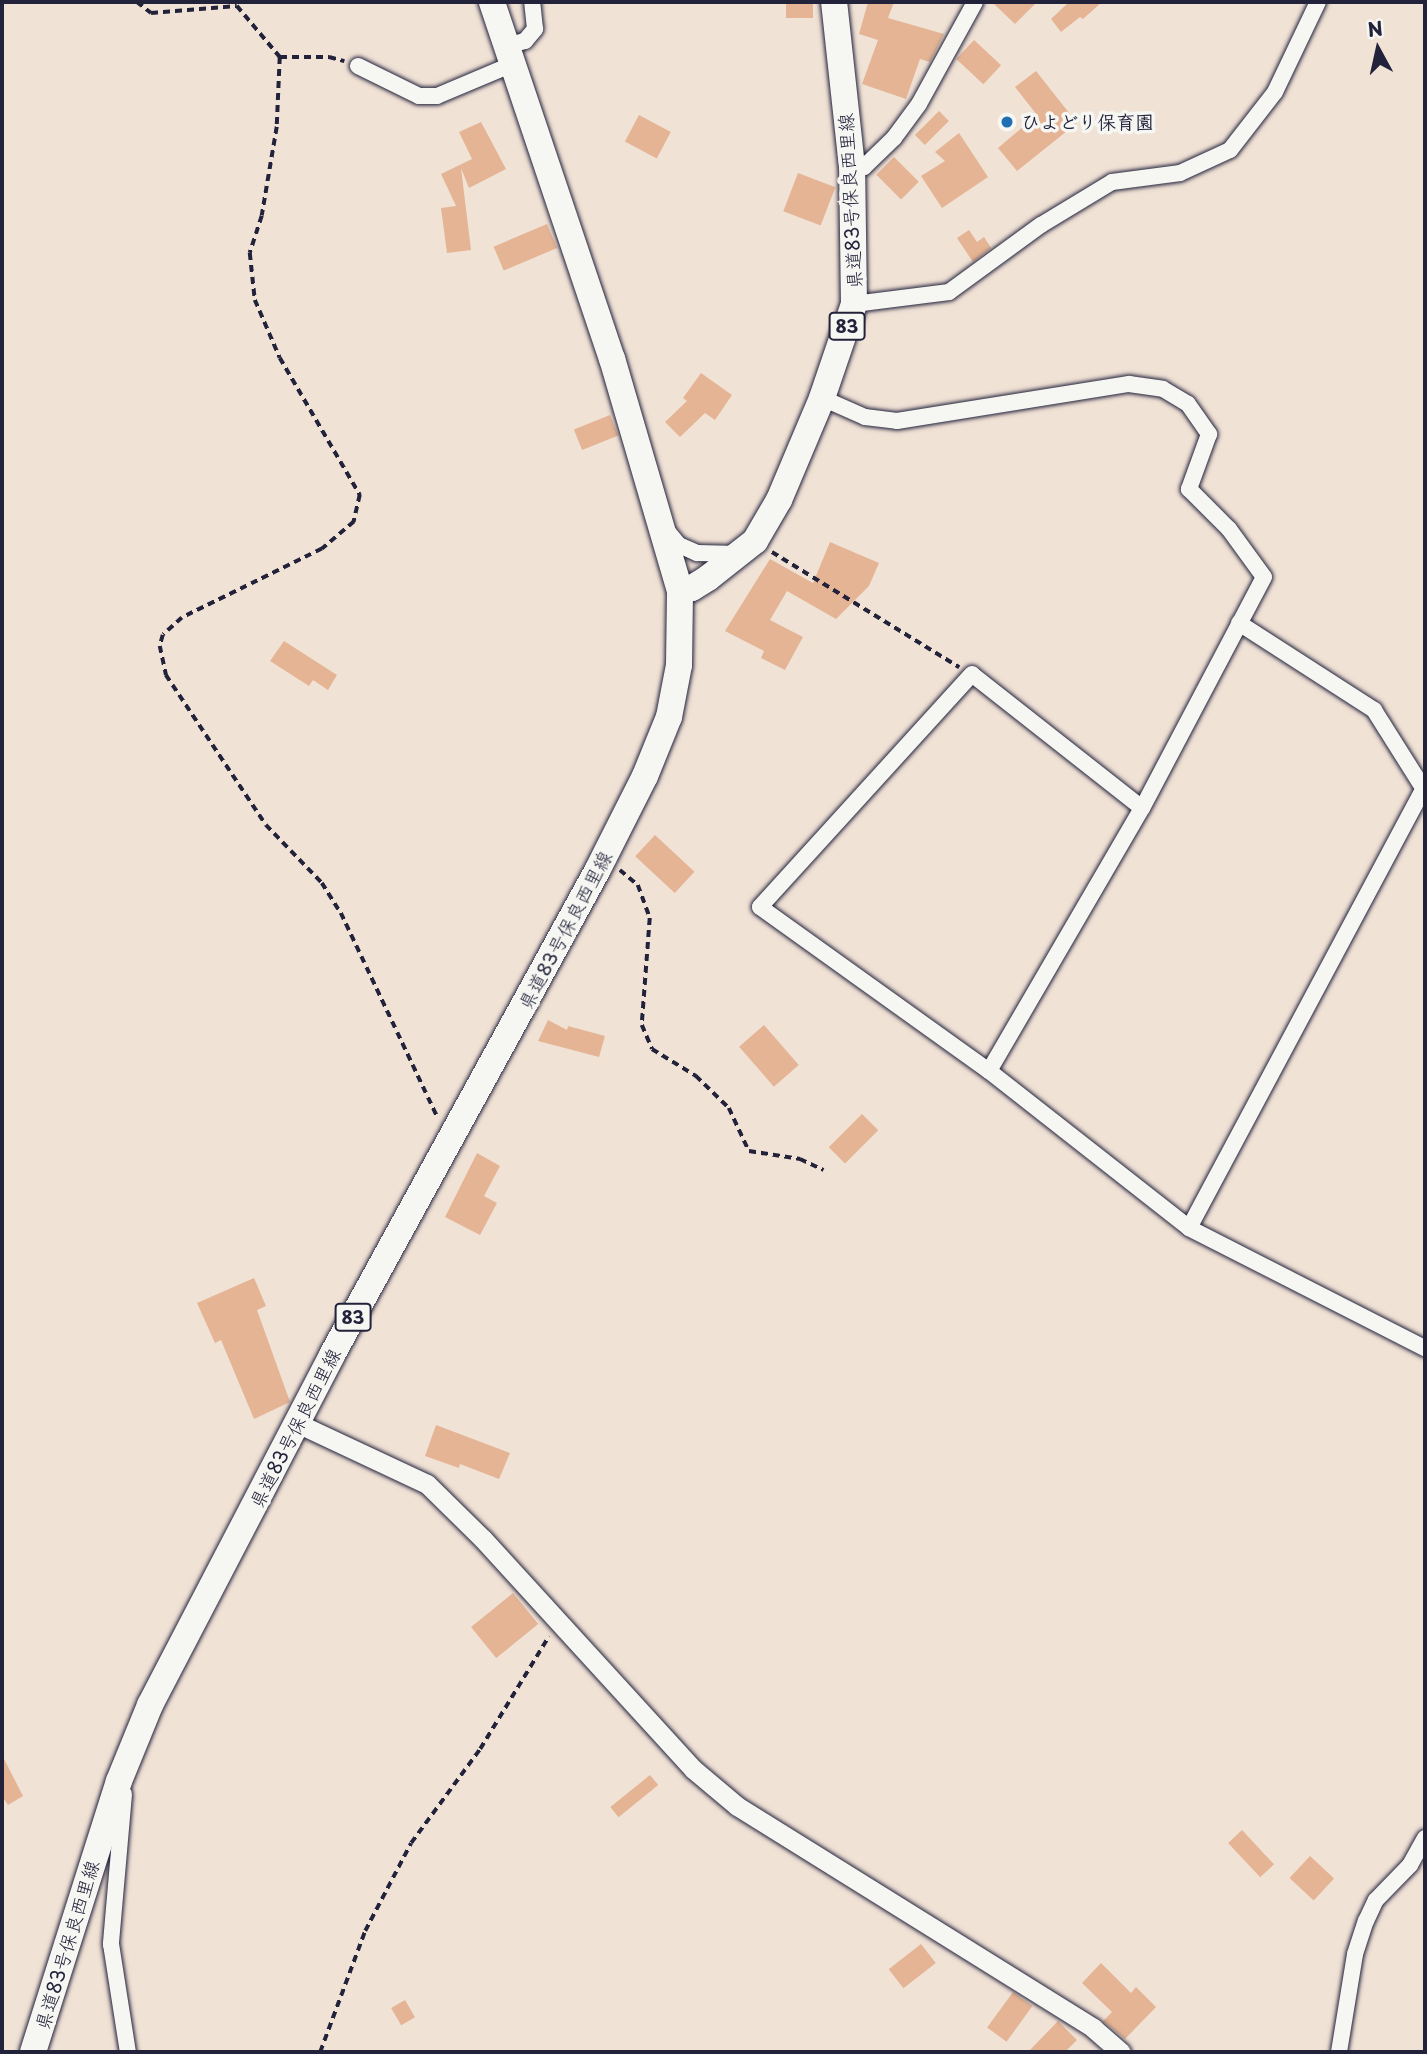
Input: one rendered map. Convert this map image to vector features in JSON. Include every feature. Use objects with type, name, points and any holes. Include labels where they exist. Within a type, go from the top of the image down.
[{"type":"main road","name":"県道83号保良西里線","points":[[33,2052],[127,1760],[162,1684],[299,1424],[332,1355],[604,858],[645,776],[669,717],[679,665],[680,591],[612,359],[492,2]]},
{"type":"main road","name":"県道83号保良西里線","points":[[680,591],[708,579],[747,548],[779,500],[822,398],[854,304],[852,167],[834,2]]},
{"type":"street","points":[[358,66],[419,96],[437,96],[510,55],[525,41],[535,29],[532,2]]},
{"type":"street","points":[[852,167],[864,167],[894,138],[913,113],[975,2]]},
{"type":"street","points":[[854,304],[948,292],[1041,225],[1112,182],[1180,173],[1230,149],[1275,92],[1318,2]]},
{"type":"street","points":[[822,398],[865,417],[897,421],[1129,384],[1163,389],[1188,404],[1209,434],[1189,489],[1229,529],[1264,577],[1142,808],[989,1072]]},
{"type":"street","points":[[660,521],[679,545],[697,553],[747,548]]},
{"type":"street","points":[[1189,1228],[1424,791],[1374,710],[1240,623]]},
{"type":"street","points":[[1142,808],[972,674],[760,907],[989,1072],[1189,1228],[1423,1341]]},
{"type":"street","points":[[299,1424],[428,1484],[483,1539],[693,1769],[737,1806],[1093,2028],[1121,2052]]},
{"type":"street","points":[[127,1760],[111,1944],[128,2052]]},
{"type":"street","points":[[1339,2052],[1355,1954],[1366,1921],[1377,1900],[1410,1865],[1425,1838]]},
{"type":"path","points":[[136,2],[151,13],[237,6],[280,57],[277,127],[262,216],[250,253],[255,300],[281,358],[360,495],[354,522],[322,549],[182,618],[163,635],[160,646],[166,675],[266,825],[322,883],[341,913],[450,1142]]},
{"type":"path","points":[[280,57],[329,57],[358,66]]},
{"type":"path","points":[[747,548],[972,674]]},
{"type":"path","points":[[604,858],[638,885],[650,918],[642,1026],[652,1049],[696,1076],[729,1108],[749,1150],[800,1159],[824,1170]]},
{"type":"path","points":[[320,2052],[365,1931],[411,1843],[480,1749],[558,1621]]},
{"type":"building","points":[[786,2],[813,2],[813,18],[786,18]]},
{"type":"building","points":[[868,2],[894,2],[888,18],[944,34],[930,62],[920,59],[906,99],[862,84],[878,40],[859,34]]},
{"type":"building","points":[[992,2],[1037,2],[1015,24]]},
{"type":"building","points":[[1069,2],[1102,2],[1083,19],[1080,17],[1061,32],[1051,19]]},
{"type":"building","points":[[974,40],[1001,65],[983,84],[956,59]]},
{"type":"building","points":[[1036,71],[1077,123],[1017,171],[998,148],[1037,115],[1015,87]]},
{"type":"building","points":[[939,111],[949,121],[925,145],[915,135]]},
{"type":"building","points":[[639,115],[671,132],[657,158],[625,141]]},
{"type":"building","points":[[481,122],[506,169],[469,188],[461,168],[471,250],[447,253],[441,208],[456,206],[441,174],[472,159],[459,132]]},
{"type":"building","points":[[959,133],[988,177],[942,208],[921,176],[945,161],[935,152]]},
{"type":"building","points":[[894,157],[919,182],[901,199],[876,175]]},
{"type":"building","points":[[798,173],[835,187],[821,226],[783,211]]},
{"type":"building","points":[[547,224],[557,248],[504,271],[494,247]]},
{"type":"building","points":[[969,230],[977,242],[984,237],[991,248],[973,262],[957,238]]},
{"type":"building","points":[[701,373],[732,395],[715,420],[705,413],[680,437],[665,422],[687,401],[683,398]]},
{"type":"building","points":[[610,415],[618,435],[582,450],[574,430]]},
{"type":"building","points":[[830,542],[879,563],[869,586],[836,619],[787,591],[770,620],[803,637],[785,670],[761,658],[764,651],[725,631],[770,559],[813,583]]},
{"type":"building","points":[[284,641],[337,675],[328,690],[313,680],[309,686],[270,661]]},
{"type":"building","points":[[655,835],[694,872],[675,893],[635,856]]},
{"type":"building","points":[[548,1020],[567,1030],[568,1026],[605,1036],[599,1057],[538,1041]]},
{"type":"building","points":[[764,1025],[799,1065],[774,1087],[739,1047]]},
{"type":"building","points":[[862,1114],[878,1130],[845,1163],[829,1147]]},
{"type":"building","points":[[477,1153],[500,1166],[484,1196],[497,1203],[480,1235],[445,1217]]},
{"type":"building","points":[[254,1278],[266,1306],[257,1310],[290,1402],[254,1419],[221,1340],[215,1343],[197,1303]]},
{"type":"building","points":[[436,1425],[510,1453],[499,1479],[460,1464],[459,1468],[425,1456]]},
{"type":"building","points":[[513,1593],[538,1624],[496,1658],[471,1627]]},
{"type":"building","points":[[2,1755],[23,1796],[8,1805],[2,1796]]},
{"type":"building","points":[[650,1775],[658,1785],[619,1817],[610,1807]]},
{"type":"building","points":[[1242,1830],[1274,1864],[1260,1877],[1228,1843]]},
{"type":"building","points":[[1310,1856],[1334,1879],[1314,1900],[1290,1878]]},
{"type":"building","points":[[921,1944],[936,1963],[903,1988],[889,1969]]},
{"type":"building","points":[[1101,1963],[1131,1993],[1136,1987],[1156,2007],[1125,2039],[1103,2021],[1112,2012],[1082,1983]]},
{"type":"building","points":[[1013,1992],[1032,2006],[1007,2042],[987,2028]]},
{"type":"building","points":[[405,2000],[415,2017],[401,2025],[391,2008]]},
{"type":"building","points":[[1058,2021],[1077,2040],[1065,2052],[1028,2052]]},
{"type":"place","name":"ひよどり保育園","points":[[1007,122]]}]
